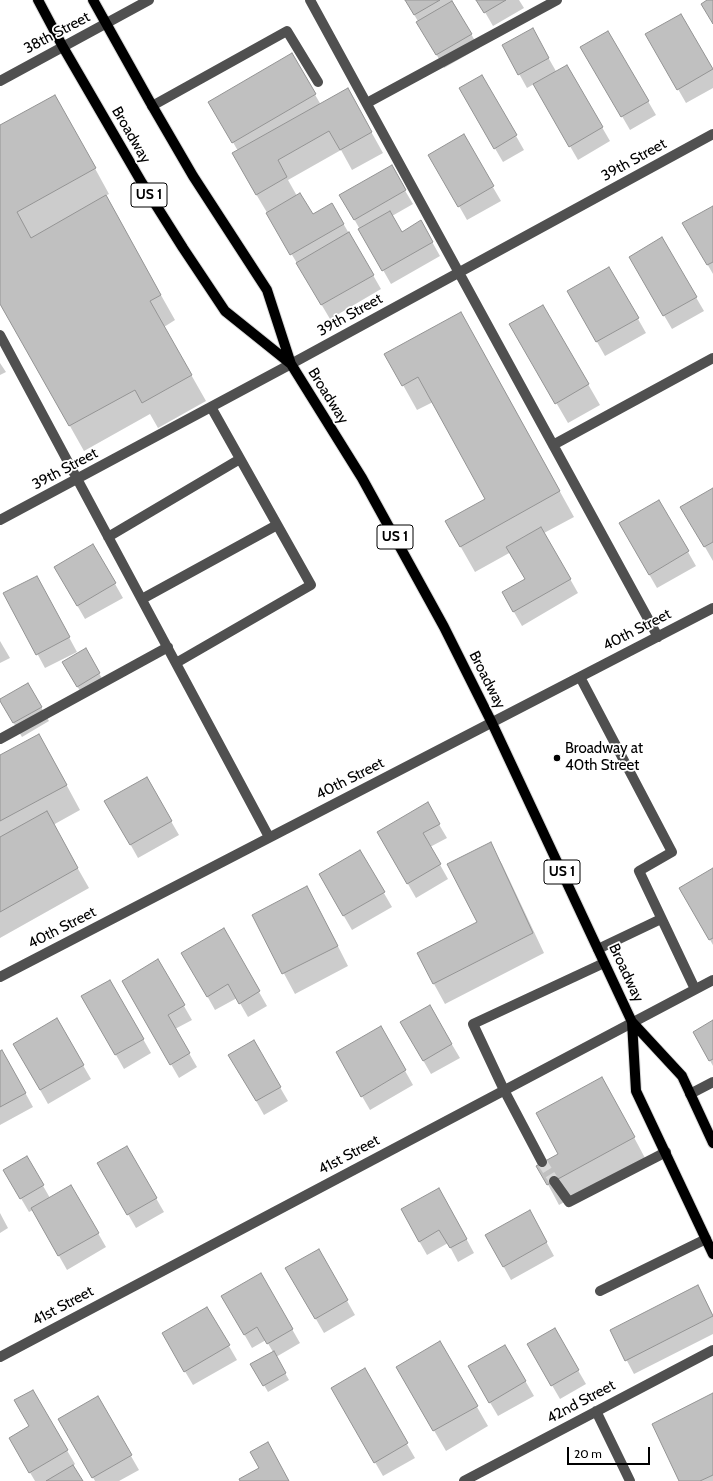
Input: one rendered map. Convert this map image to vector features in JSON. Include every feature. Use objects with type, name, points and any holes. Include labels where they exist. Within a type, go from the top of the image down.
[{"type":"main road","name":"Broadway","points":[[38,0],[63,47],[142,183],[225,311],[291,364]]},
{"type":"main road","name":"Broadway","points":[[93,0],[152,106],[194,176],[267,290],[291,364],[362,478],[444,627],[492,723],[632,1022],[682,1076],[713,1143]]},
{"type":"main road","name":"Broadway","points":[[632,1022],[636,1091],[713,1254]]},
{"type":"street","name":"38th Street","points":[[0,81],[149,0]]},
{"type":"street","points":[[310,0],[658,637]]},
{"type":"street","points":[[366,103],[557,0]]},
{"type":"street","points":[[152,106],[287,31],[318,82]]},
{"type":"street","name":"39th Street","points":[[0,520],[291,364],[713,134]]},
{"type":"street","points":[[0,335],[269,837]]},
{"type":"street","points":[[553,445],[713,358]]},
{"type":"street","points":[[176,663],[311,585],[211,407]]},
{"type":"street","points":[[108,537],[240,459]]},
{"type":"street","points":[[142,599],[277,525]]},
{"type":"street","name":"40th Street","points":[[0,977],[713,608]]},
{"type":"street","points":[[0,739],[168,647]]},
{"type":"street","points":[[580,677],[672,852],[639,871],[695,989]]},
{"type":"street","points":[[598,949],[661,918]]},
{"type":"street","points":[[542,1162],[504,1090],[473,1024],[604,963]]},
{"type":"street","name":"41st Street","points":[[0,1357],[713,980]]},
{"type":"street","points":[[690,1094],[713,1082]]},
{"type":"street","points":[[554,1181],[569,1202],[666,1152]]},
{"type":"street","points":[[600,1291],[706,1240]]},
{"type":"street","name":"42nd Street","points":[[464,1481],[713,1350]]},
{"type":"street","points":[[596,1411],[630,1481]]},
{"type":"building","points":[[405,0],[440,0],[414,15]]},
{"type":"building","points":[[476,0],[506,0],[484,13]]},
{"type":"building","points":[[707,0],[713,0],[713,24],[701,4]]},
{"type":"building","points":[[452,1],[472,34],[436,55],[416,22]]},
{"type":"building","points":[[681,14],[713,69],[677,90],[645,34]]},
{"type":"building","points":[[533,28],[549,58],[518,75],[502,45]]},
{"type":"building","points":[[608,31],[649,101],[621,117],[580,47]]},
{"type":"building","points":[[292,53],[316,94],[232,143],[208,102]]},
{"type":"building","points":[[567,65],[603,127],[569,147],[533,84]]},
{"type":"building","points":[[482,75],[517,135],[494,149],[459,88]]},
{"type":"building","points":[[348,88],[372,132],[340,150],[329,131],[278,160],[287,177],[256,195],[232,153]]},
{"type":"building","points":[[55,95],[96,168],[17,212],[31,238],[106,195],[161,295],[150,301],[192,375],[142,403],[135,390],[69,426],[0,304],[0,125]]},
{"type":"building","points":[[464,134],[494,186],[458,207],[428,155]]},
{"type":"building","points":[[392,165],[406,190],[354,220],[339,195]]},
{"type":"building","points":[[300,193],[313,214],[332,203],[344,224],[290,255],[266,213]]},
{"type":"building","points":[[713,206],[713,262],[707,265],[682,223]]},
{"type":"building","points":[[390,211],[402,232],[421,220],[433,242],[382,271],[358,229]]},
{"type":"building","points":[[349,232],[374,275],[321,305],[296,263]]},
{"type":"building","points":[[662,237],[697,297],[663,316],[629,257]]},
{"type":"building","points":[[609,267],[639,318],[596,342],[567,291]]},
{"type":"building","points":[[543,305],[589,384],[555,404],[509,324]]},
{"type":"building","points":[[461,312],[560,491],[460,547],[445,521],[485,499],[418,377],[402,386],[384,354]]},
{"type":"building","points":[[713,488],[713,542],[704,547],[680,507]]},
{"type":"building","points":[[659,500],[689,551],[649,575],[619,523]]},
{"type":"building","points":[[541,527],[571,579],[513,612],[502,592],[525,579],[506,547]]},
{"type":"building","points":[[93,544],[116,583],[77,606],[54,567]]},
{"type":"building","points":[[37,576],[70,637],[36,655],[3,593]]},
{"type":"building","points":[[86,648],[100,673],[77,687],[62,662]]},
{"type":"building","points":[[28,683],[42,707],[13,723],[0,699]]},
{"type":"building","points":[[39,734],[67,785],[0,821],[0,755]]},
{"type":"building","points":[[147,777],[172,821],[130,845],[104,801]]},
{"type":"building","points":[[428,802],[440,824],[423,833],[441,864],[407,884],[377,832]]},
{"type":"building","points":[[47,811],[78,868],[0,912],[0,837]]},
{"type":"building","points":[[491,842],[533,933],[433,984],[417,953],[477,922],[447,864]]},
{"type":"building","points":[[360,850],[385,892],[343,916],[319,874]]},
{"type":"building","points":[[713,868],[713,938],[709,940],[679,888]]},
{"type":"building","points":[[307,886],[338,946],[282,974],[252,915]]},
{"type":"building","points":[[224,928],[260,991],[239,1004],[228,984],[207,997],[181,953]]},
{"type":"building","points":[[158,959],[185,1005],[168,1015],[190,1053],[170,1065],[122,981]]},
{"type":"building","points":[[110,980],[144,1039],[115,1055],[81,996]]},
{"type":"building","points":[[430,1005],[452,1044],[423,1061],[400,1022]]},
{"type":"building","points":[[57,1018],[84,1065],[40,1090],[13,1044]]},
{"type":"building","points":[[713,1020],[713,1059],[709,1061],[693,1032]]},
{"type":"building","points":[[381,1026],[406,1070],[361,1097],[336,1052]]},
{"type":"building","points":[[254,1040],[281,1087],[256,1101],[228,1055]]},
{"type":"building","points":[[2,1050],[26,1093],[0,1107],[0,1051]]},
{"type":"building","points":[[602,1077],[635,1137],[547,1185],[536,1166],[558,1154],[536,1113]]},
{"type":"building","points":[[127,1146],[157,1198],[127,1215],[97,1163]]},
{"type":"building","points":[[27,1156],[44,1185],[20,1199],[3,1170]]},
{"type":"building","points":[[71,1185],[99,1233],[58,1256],[31,1208]]},
{"type":"building","points":[[439,1188],[467,1239],[450,1248],[439,1230],[419,1242],[401,1209]]},
{"type":"building","points":[[530,1210],[547,1242],[503,1267],[485,1235]]},
{"type":"building","points":[[319,1249],[348,1300],[315,1319],[285,1268]]},
{"type":"building","points":[[261,1273],[293,1329],[267,1344],[257,1327],[244,1335],[221,1296]]},
{"type":"building","points":[[698,1285],[713,1316],[625,1361],[610,1330]]},
{"type":"building","points":[[207,1307],[230,1345],[184,1372],[162,1333]]},
{"type":"building","points":[[555,1328],[579,1370],[551,1386],[527,1344]]},
{"type":"building","points":[[440,1341],[478,1406],[433,1431],[396,1367]]},
{"type":"building","points":[[505,1345],[526,1381],[489,1403],[468,1366]]},
{"type":"building","points":[[274,1351],[286,1373],[263,1386],[250,1364]]},
{"type":"building","points":[[365,1368],[408,1443],[374,1463],[331,1388]]},
{"type":"building","points":[[33,1390],[68,1450],[29,1473],[9,1438],[29,1426],[14,1400]]},
{"type":"building","points":[[713,1393],[713,1475],[700,1481],[679,1481],[652,1424]]},
{"type":"building","points":[[98,1396],[132,1455],[92,1478],[58,1419]]},
{"type":"building","points":[[268,1442],[289,1481],[240,1481],[239,1479],[259,1468],[250,1452]]},
{"type":"building","points":[[73,1465],[83,1481],[46,1481]]},
{"type":"tunnel","points":[[542,1162],[554,1181]]},
{"type":"place","name":"Broadway at 40th Street","points":[[557,758]]}]
